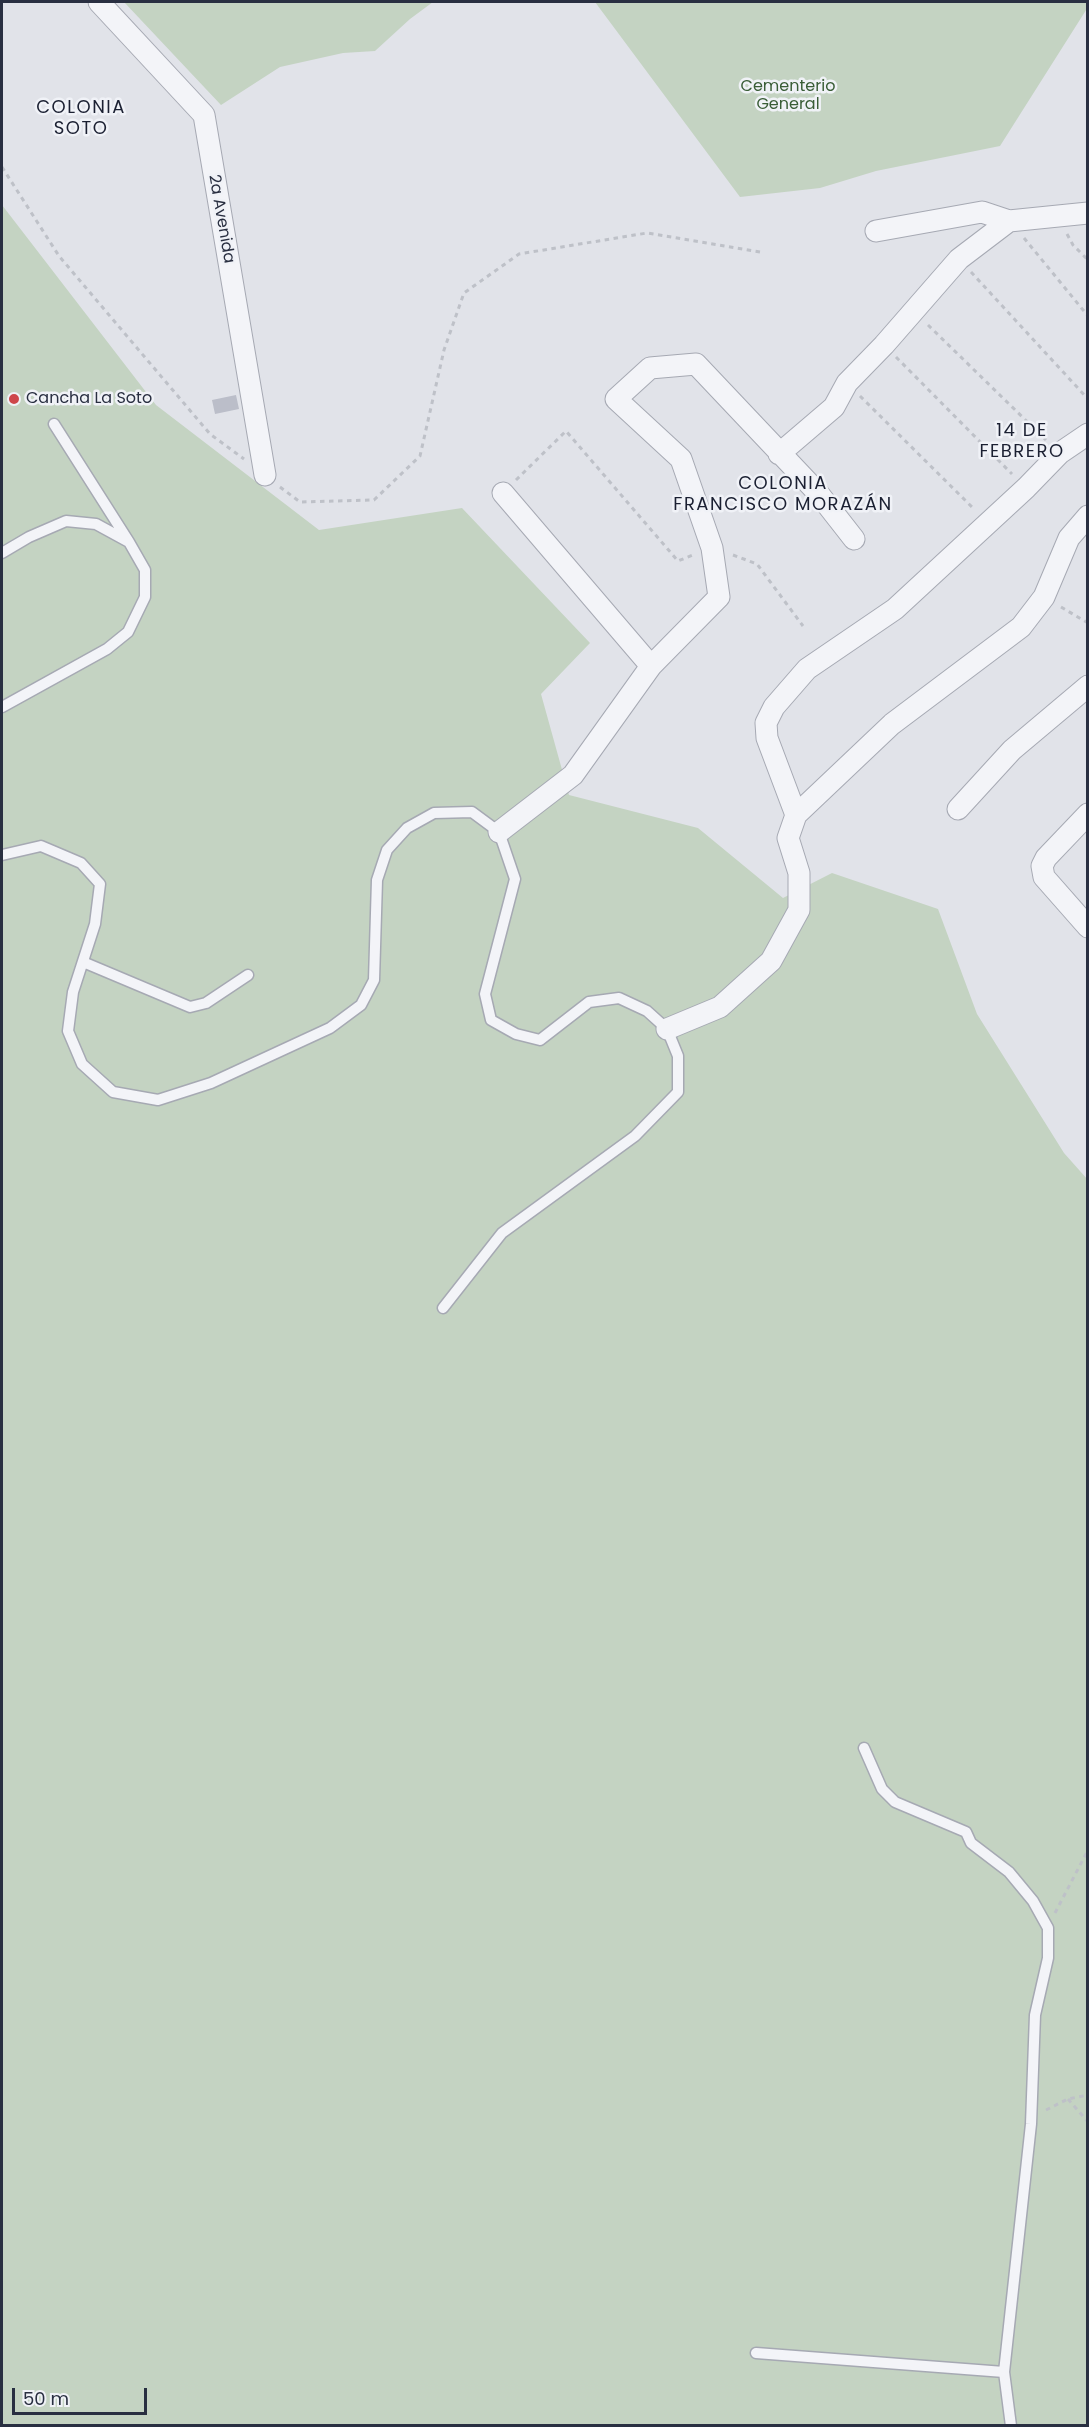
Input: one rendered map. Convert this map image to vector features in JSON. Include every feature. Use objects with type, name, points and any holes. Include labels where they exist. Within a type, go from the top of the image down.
[{"type":"street","name":"2a Avenida","points":[[99,2],[204,116],[265,475]]},
{"type":"street","points":[[876,231],[982,212],[1009,221],[1088,213]]},
{"type":"street","points":[[779,454],[834,407],[847,383],[884,345],[959,259],[1009,221]]},
{"type":"street","points":[[499,832],[573,776],[651,666],[719,597],[712,548],[681,459],[616,399],[650,368],[696,364],[818,493],[854,539]]},
{"type":"street","points":[[796,815],[767,738],[766,723],[774,708],[807,669],[895,609],[925,583],[986,522],[1026,488],[1060,453],[1088,434]]},
{"type":"street","points":[[503,493],[651,666]]},
{"type":"street","points":[[667,1029],[720,1007],[771,961],[799,910],[799,873],[788,838],[796,815],[892,724],[1021,627],[1044,597],[1069,538],[1088,516]]},
{"type":"street","points":[[958,809],[1012,750],[1088,686]]},
{"type":"street","points":[[1088,814],[1046,858],[1042,866],[1044,877],[1088,927]]},
{"type":"lane","points":[[2,707],[107,650],[128,632],[145,597],[145,570],[54,424]]},
{"type":"lane","points":[[2,553],[29,537],[66,521],[96,524],[129,542]]},
{"type":"lane","points":[[2,855],[40,846],[81,863],[100,885],[95,924],[73,992],[68,1031],[82,1064],[113,1092],[158,1100],[212,1083],[330,1028],[360,1005],[375,980],[377,880],[387,850],[407,828],[434,813],[472,812],[499,832],[515,879],[485,994],[491,1020],[516,1034],[540,1040],[588,1002],[619,998],[647,1011],[667,1029],[678,1056],[678,1092],[635,1136],[502,1233],[443,1308]]},
{"type":"lane","points":[[83,962],[190,1007],[206,1003],[248,975]]},
{"type":"lane","points":[[864,1748],[882,1789],[895,1802],[966,1832],[970,1843],[1009,1872],[1034,1901],[1048,1928],[1048,1958],[1035,2015],[1031,2124],[1004,2372],[1011,2426]]},
{"type":"lane","points":[[756,2352],[1004,2372]]},
{"type":"path","points":[[2,167],[59,256],[210,434],[300,502],[374,500],[420,456],[444,350],[464,293],[519,254],[647,233],[760,252]]},
{"type":"path","points":[[1058,216],[1073,245],[1088,260]]},
{"type":"path","points":[[1009,221],[1088,316]]},
{"type":"path","points":[[959,259],[1088,399]]},
{"type":"path","points":[[913,310],[1060,453]]},
{"type":"path","points":[[884,345],[1026,488]]},
{"type":"path","points":[[847,383],[986,522]]},
{"type":"path","points":[[503,493],[566,431],[678,561],[712,548],[757,564],[803,626]]},
{"type":"path","points":[[1044,597],[1088,623]]},
{"type":"path","points":[[1048,1928],[1088,1850]]},
{"type":"path","points":[[1031,2124],[1049,2108],[1068,2099],[1088,2095]]},
{"type":"path","points":[[1068,2099],[1088,2122]]},
{"type":"green space","points":[[124,2],[433,2],[410,19],[375,51],[343,53],[280,67],[221,105]]},
{"type":"green space","name":"Cementerio General","points":[[595,2],[1087,2],[1088,7],[1000,146],[876,171],[820,188],[740,197]]},
{"type":"green space","points":[[2,205],[156,405],[319,530],[462,508],[590,643],[541,694],[569,795],[698,828],[783,898],[832,873],[938,909],[977,1014],[1064,1153],[1088,1180],[1087,2425],[2,2425]]},
{"type":"building","points":[[236,395],[239,409],[215,414],[212,400]]},
{"type":"place","name":"Cancha La Soto","points":[[14,399]]},
{"type":"district","name":"COLONIA SOTO","points":[[81,118]]},
{"type":"district","name":"14 DE FEBRERO","points":[[1022,441]]},
{"type":"district","name":"COLONIA FRANCISCO MORAZÁN","points":[[783,494]]}]
